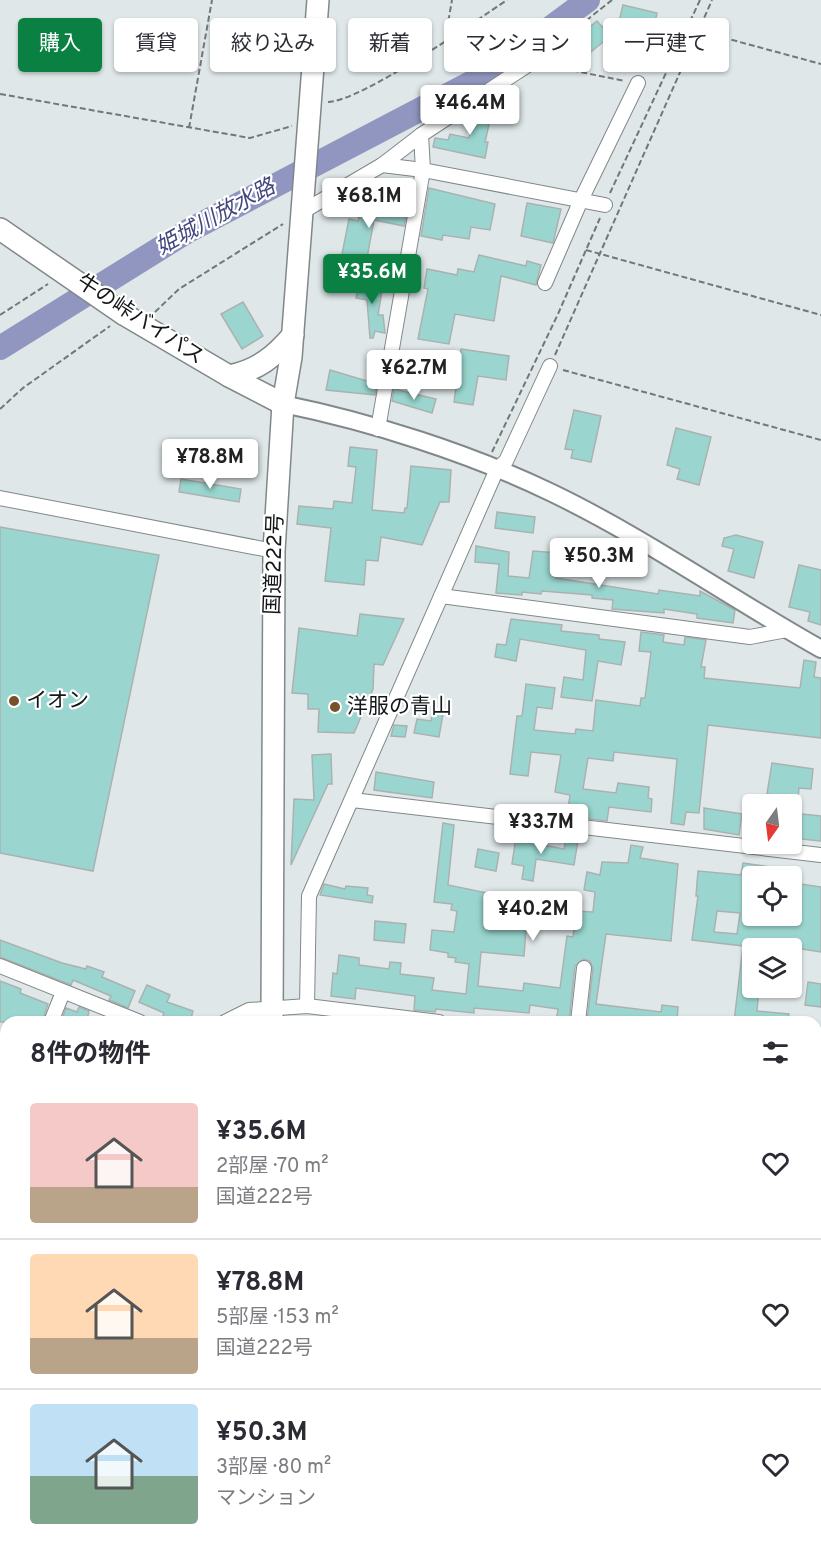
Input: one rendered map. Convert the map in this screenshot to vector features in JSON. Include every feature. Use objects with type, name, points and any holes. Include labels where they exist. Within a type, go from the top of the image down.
[{"type":"highway","name":"国道222号","points":[[272,1015],[274,551],[283,404],[293,335],[318,0]]},
{"type":"highway","name":"牛の峠バイパス","points":[[0,229],[125,315],[229,376],[283,404]]},
{"type":"highway","points":[[229,376],[260,366],[277,353],[293,335]]},
{"type":"street","points":[[303,204],[382,165],[421,135],[517,72]]},
{"type":"street","points":[[545,283],[581,200],[638,83]]},
{"type":"street","points":[[378,429],[423,170],[421,135]]},
{"type":"street","points":[[382,165],[423,170],[605,205]]},
{"type":"street","points":[[493,464],[506,461],[550,366]]},
{"type":"street","points":[[283,404],[339,416],[493,464],[551,492],[673,560],[821,649]]},
{"type":"street","points":[[307,1006],[309,896],[441,596],[493,464]]},
{"type":"street","points":[[0,498],[274,551]]},
{"type":"street","points":[[441,596],[750,637],[787,630]]},
{"type":"street","points":[[352,800],[821,855]]},
{"type":"street","points":[[0,966],[124,1016]]},
{"type":"street","points":[[579,1016],[584,968]]},
{"type":"street","points":[[53,1016],[63,992]]},
{"type":"street","points":[[237,1016],[249,1010],[272,1015],[307,1006],[390,1016]]},
{"type":"path","points":[[189,128],[212,0]]},
{"type":"path","points":[[451,18],[452,0]]},
{"type":"path","points":[[480,18],[507,0]]},
{"type":"path","points":[[589,18],[612,0]]},
{"type":"path","points":[[692,18],[700,0]]},
{"type":"path","points":[[704,18],[712,0]]},
{"type":"path","points":[[729,39],[821,64]]},
{"type":"path","points":[[0,94],[250,138],[309,120],[333,101],[349,97],[444,42]]},
{"type":"path","points":[[578,72],[638,83]]},
{"type":"path","points":[[493,464],[605,205],[667,72]]},
{"type":"path","points":[[680,72],[550,366],[821,440]]},
{"type":"path","points":[[144,326],[179,289],[303,204]]},
{"type":"path","points":[[586,250],[821,315]]},
{"type":"path","points":[[0,315],[65,272]]},
{"type":"path","points":[[0,409],[23,388],[125,315]]},
{"type":"building","points":[[623,5],[657,13],[656,18],[620,18]]},
{"type":"building","points":[[597,21],[603,28],[603,42],[591,52],[591,26]]},
{"type":"building","points":[[483,105],[493,107],[485,142],[488,142],[485,158],[433,147],[435,138],[448,140],[450,134],[469,138],[475,113]]},
{"type":"building","points":[[429,188],[495,204],[490,230],[471,227],[469,239],[443,235],[442,240],[421,236]]},
{"type":"building","points":[[368,194],[408,202],[404,226],[374,220],[364,274],[339,269],[349,219],[358,221],[363,198]]},
{"type":"building","points":[[527,203],[561,209],[553,243],[521,236]]},
{"type":"building","points":[[479,255],[526,266],[527,261],[541,265],[536,285],[501,276],[494,321],[455,314],[449,344],[418,339],[428,289],[424,288],[427,269],[457,275],[458,269],[474,272]]},
{"type":"building","points":[[360,280],[383,284],[378,315],[383,315],[385,333],[375,331],[373,338],[370,338],[367,300],[356,298]]},
{"type":"building","points":[[243,302],[263,336],[242,349],[221,314]]},
{"type":"building","points":[[461,349],[509,356],[506,380],[478,376],[473,405],[454,402]]},
{"type":"building","points":[[410,357],[435,362],[432,377],[406,371]]},
{"type":"building","points":[[330,370],[377,384],[375,395],[326,390]]},
{"type":"building","points":[[394,389],[436,399],[432,413],[392,401]]},
{"type":"building","points":[[574,410],[601,416],[591,462],[571,458],[573,450],[565,449]]},
{"type":"building","points":[[676,428],[711,437],[699,485],[677,479],[680,469],[667,465]]},
{"type":"building","points":[[350,447],[377,450],[372,510],[404,513],[407,508],[411,466],[451,470],[449,502],[440,502],[422,545],[381,537],[378,561],[366,560],[364,585],[325,581],[331,528],[297,524],[299,506],[333,509],[334,501],[352,503],[356,467],[348,466]]},
{"type":"building","points":[[181,479],[241,489],[239,502],[179,492]]},
{"type":"building","points":[[497,512],[535,517],[533,533],[495,528]]},
{"type":"building","points":[[0,527],[159,555],[93,871],[0,853]]},
{"type":"building","points":[[736,535],[763,542],[754,578],[728,571],[734,549],[722,546],[724,538]]},
{"type":"building","points":[[613,543],[634,556],[629,565],[610,573],[613,562],[609,559]]},
{"type":"building","points":[[476,546],[509,552],[508,576],[529,578],[533,551],[559,553],[556,578],[658,594],[659,590],[700,596],[700,591],[735,610],[733,623],[697,618],[697,614],[664,609],[664,613],[612,609],[613,600],[592,598],[592,595],[542,591],[541,594],[522,592],[522,595],[496,593],[499,564],[475,562]]},
{"type":"building","points":[[799,565],[821,570],[821,625],[808,621],[810,612],[789,607]]},
{"type":"building","points":[[360,614],[404,619],[383,665],[374,664],[373,689],[354,733],[318,732],[319,709],[308,709],[308,694],[292,693],[299,628],[357,636]]},
{"type":"building","points":[[511,619],[562,625],[561,631],[599,635],[599,639],[625,642],[621,665],[598,661],[592,701],[561,697],[564,677],[583,680],[586,650],[520,639],[516,661],[495,657],[497,644],[506,645]]},
{"type":"building","points":[[641,632],[664,635],[663,642],[684,645],[685,637],[706,640],[701,667],[705,667],[704,678],[800,688],[804,660],[816,662],[814,677],[821,678],[821,738],[708,725],[699,813],[686,812],[684,825],[671,823],[677,759],[614,752],[613,761],[588,758],[583,789],[616,793],[618,783],[649,787],[648,798],[652,799],[651,812],[609,807],[607,821],[567,816],[570,795],[555,792],[561,755],[531,752],[528,776],[510,774],[517,716],[522,716],[526,684],[555,688],[552,709],[537,707],[534,730],[575,734],[576,729],[593,731],[596,700],[640,706],[641,698],[645,698],[651,652],[639,651]]},
{"type":"building","points":[[432,713],[443,714],[439,737],[414,733],[417,719],[431,721]]},
{"type":"building","points":[[394,725],[407,726],[405,737],[391,736]]},
{"type":"building","points":[[331,754],[332,784],[328,784],[291,865],[294,799],[314,800],[312,755]]},
{"type":"building","points":[[772,763],[813,769],[811,789],[799,788],[798,794],[767,794]]},
{"type":"building","points":[[376,772],[434,782],[432,798],[374,790]]},
{"type":"building","points":[[704,808],[742,814],[739,835],[704,829]]},
{"type":"building","points":[[802,814],[821,816],[821,841],[802,839]]},
{"type":"building","points":[[443,823],[454,825],[448,885],[497,895],[496,902],[528,904],[524,956],[481,952],[478,986],[523,991],[524,983],[560,988],[567,936],[573,937],[576,911],[593,912],[595,892],[584,890],[587,872],[600,875],[602,862],[628,863],[631,845],[643,847],[640,858],[678,864],[671,941],[606,934],[596,1004],[661,1012],[662,1005],[678,1007],[677,1016],[588,1016],[593,968],[590,961],[584,959],[575,966],[570,1016],[557,1016],[558,1009],[530,1005],[529,1013],[474,1008],[474,1013],[436,1009],[435,1012],[414,1010],[415,996],[356,988],[355,999],[331,996],[333,973],[337,974],[339,955],[359,958],[359,965],[389,969],[390,962],[401,963],[400,974],[434,978],[432,990],[466,994],[469,964],[455,962],[456,958],[448,957],[448,953],[430,950],[432,930],[454,932],[457,911],[451,910],[452,904],[434,902]]},
{"type":"building","points":[[516,837],[539,840],[538,844],[564,849],[566,838],[578,840],[574,865],[536,859],[533,881],[522,879],[524,866],[512,864]]},
{"type":"building","points":[[478,849],[499,853],[496,871],[475,867]]},
{"type":"building","points":[[743,863],[763,866],[742,866]]},
{"type":"building","points":[[742,869],[742,926],[802,926],[802,884],[821,887],[821,952],[802,949],[802,938],[742,938],[742,946],[692,940],[698,896],[696,896],[698,871],[741,875]],"holes":[[[717,911],[740,913],[737,934],[714,932]]]},
{"type":"building","points":[[324,884],[345,889],[346,886],[368,888],[367,895],[373,896],[372,903],[320,895]]},
{"type":"building","points":[[375,921],[406,924],[404,943],[374,940]]},
{"type":"building","points":[[0,940],[62,963],[86,969],[87,966],[104,972],[102,977],[135,991],[128,1008],[109,1000],[111,996],[73,980],[71,985],[0,957]]},
{"type":"building","points":[[742,954],[742,998],[758,998],[757,1011],[789,1014],[789,1016],[735,1016]]},
{"type":"building","points":[[0,981],[21,989],[20,993],[48,1004],[44,1016],[0,1016]]},
{"type":"building","points":[[808,982],[821,984],[821,1007],[805,1005]]},
{"type":"building","points":[[147,985],[170,995],[167,1002],[193,1011],[192,1016],[163,1016],[164,1013],[139,1002]]},
{"type":"building","points":[[79,1007],[89,1011],[88,1016],[63,1016],[66,1008],[77,1012]]},
{"type":"waterway","name":"姫城川放水路","points":[[0,348],[188,231],[488,74],[588,0]]},
{"type":"place","name":"イオン","points":[[14,701]]},
{"type":"place","name":"洋服の青山","points":[[335,707]]}]
